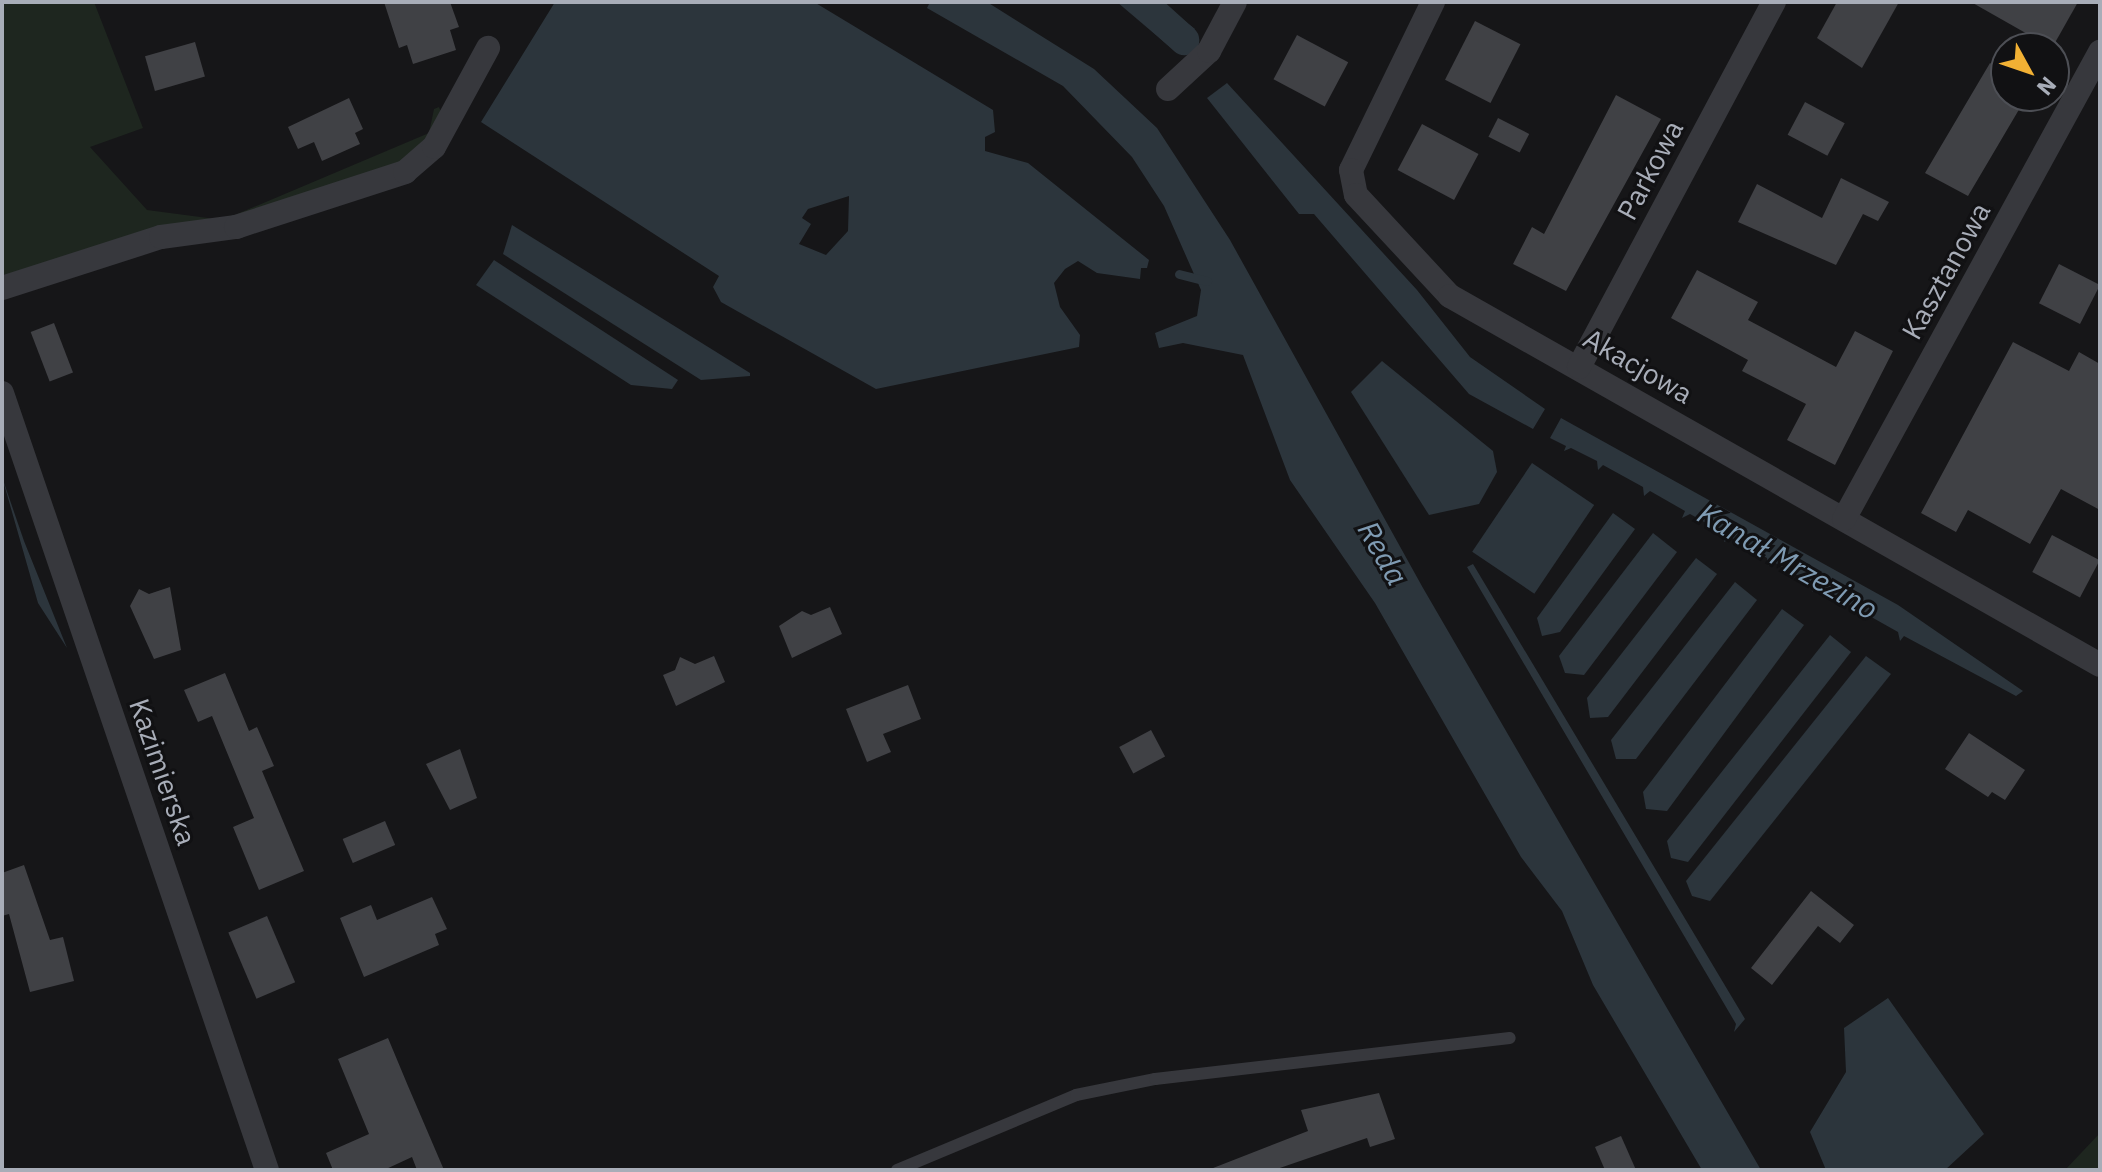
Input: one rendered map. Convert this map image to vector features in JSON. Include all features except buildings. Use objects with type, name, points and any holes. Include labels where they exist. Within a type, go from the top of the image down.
[{"type":"street","points":[[1168,89],[1209,51],[1235,2]]},
{"type":"street","name":"Akacjowa","points":[[1433,2],[1357,146],[1351,170],[1356,195],[1450,296],[2099,661]]},
{"type":"street","name":"Parkowa","points":[[1579,367],[1774,2]]},
{"type":"street","points":[[2,288],[161,237],[236,227],[405,172],[434,147],[488,48]]},
{"type":"street","name":"Kasztanowa","points":[[1844,519],[2100,52]]},
{"type":"street","name":"Kazimierska","points":[[2,393],[267,1170]]},
{"type":"lane","points":[[897,1170],[1076,1095],[1155,1079],[1510,1038]]},
{"type":"shaded area","points":[[2,2],[94,2],[143,128],[90,147],[147,210],[223,220],[429,133],[434,109],[439,107],[443,117],[430,142],[399,167],[223,223],[167,229],[47,270],[2,275]]},
{"type":"shaded area","points":[[2100,1133],[2100,1170],[2065,1170]]},
{"type":"water","points":[[555,2],[814,2],[993,110],[995,132],[985,137],[985,151],[1028,163],[1149,260],[1147,268],[1141,268],[1140,279],[1097,273],[1078,261],[1065,269],[1054,283],[1060,307],[1080,335],[1079,347],[876,389],[721,302],[713,287],[719,276],[481,122]],"holes":[[[849,196],[848,231],[826,255],[799,244],[811,224],[802,218],[808,209]]]},
{"type":"water","name":"Reda","points":[[930,2],[987,2],[1094,69],[1157,128],[1230,240],[1423,588],[1761,1170],[1702,1170],[1593,985],[1562,911],[1521,857],[1375,603],[1290,480],[1243,355],[1183,343],[1159,348],[1155,333],[1197,316],[1201,290],[1164,206],[1132,157],[1063,86],[927,8]]},
{"type":"water","points":[[1117,2],[1160,2],[1195,29],[1170,47]]},
{"type":"water","points":[[1227,83],[1417,290],[1470,357],[1545,409],[1533,429],[1469,394],[1314,214],[1299,214],[1207,98]]},
{"type":"water","points":[[512,225],[750,373],[750,376],[701,380],[503,254]]},
{"type":"water","points":[[494,260],[678,380],[672,389],[631,385],[476,285]]},
{"type":"water","points":[[1382,361],[1493,451],[1497,472],[1479,504],[1429,515],[1351,392]]},
{"type":"water","points":[[1561,418],[1898,605],[2023,691],[2016,696],[1904,636],[1900,641],[1898,632],[1866,614],[1862,619],[1861,611],[1817,586],[1812,592],[1811,583],[1772,561],[1768,566],[1767,558],[1732,538],[1724,542],[1726,534],[1690,514],[1682,518],[1685,511],[1650,491],[1644,496],[1643,487],[1603,465],[1598,470],[1597,461],[1571,448],[1564,451],[1566,446],[1550,438]]},
{"type":"water","points":[[1532,463],[1594,505],[1534,594],[1472,552]]},
{"type":"water","points":[[2,477],[24,541],[67,648],[38,603]]},
{"type":"water","points":[[1613,513],[1635,529],[1560,632],[1542,636],[1537,618]]},
{"type":"water","points":[[1653,533],[1677,552],[1584,675],[1565,673],[1559,656]]},
{"type":"water","points":[[1696,558],[1717,574],[1608,717],[1590,718],[1587,698]]},
{"type":"water","points":[[1473,564],[1745,1019],[1734,1032],[1736,1024],[1467,567]]},
{"type":"water","points":[[1735,582],[1757,600],[1636,759],[1616,759],[1611,740]]},
{"type":"water","points":[[1782,609],[1804,625],[1667,811],[1646,809],[1643,792]]},
{"type":"water","points":[[1830,635],[1851,652],[1688,862],[1671,858],[1667,841]]},
{"type":"water","points":[[1866,656],[1891,674],[1710,901],[1692,896],[1686,881]]},
{"type":"water","points":[[1888,998],[1984,1134],[1945,1170],[1826,1170],[1810,1132],[1846,1072],[1844,1028]]},
{"type":"waterway","name":"Kanał Mrzezino","points":[[1142,2],[1184,40]]},
{"type":"waterway","points":[[1179,274],[1207,281]]}]
